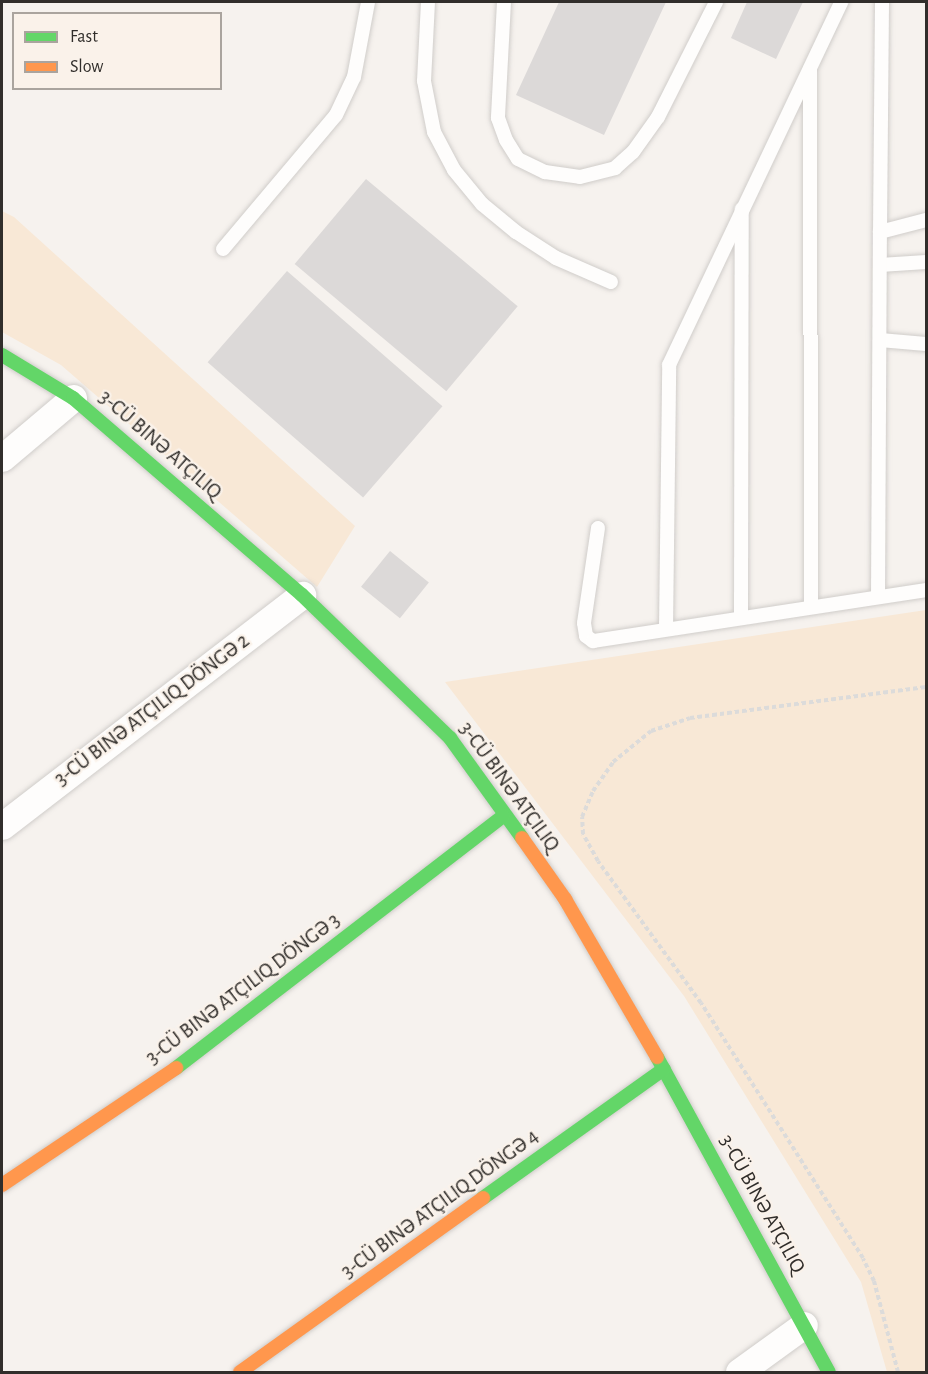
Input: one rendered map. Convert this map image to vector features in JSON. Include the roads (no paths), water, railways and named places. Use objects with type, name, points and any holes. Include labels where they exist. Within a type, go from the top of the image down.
[{"type":"street","points":[[2,355],[73,398],[302,595],[450,738],[503,816],[566,899],[664,1069],[829,1372]]},
{"type":"street","points":[[2,458],[73,398]]},
{"type":"street","points":[[2,826],[302,595]]},
{"type":"street","points":[[2,1185],[181,1065],[503,816]]},
{"type":"street","points":[[240,1372],[664,1069]]},
{"type":"street","points":[[739,1372],[804,1325]]},
{"type":"lane","points":[[223,249],[336,115],[354,77],[368,2]]},
{"type":"lane","points":[[428,2],[424,81],[434,132],[454,170],[482,204],[516,232],[556,258],[611,282]]},
{"type":"lane","points":[[504,2],[498,118],[506,140],[518,159],[545,172],[580,177],[615,168],[633,152],[658,117],[716,2]]},
{"type":"lane","points":[[666,629],[669,365],[742,205],[841,2]]},
{"type":"lane","points":[[878,597],[882,2]]},
{"type":"lane","points":[[810,64],[811,607]]},
{"type":"lane","points":[[741,618],[742,205]]},
{"type":"lane","points":[[880,232],[927,220]]},
{"type":"lane","points":[[880,265],[927,262]]},
{"type":"lane","points":[[880,340],[927,344]]},
{"type":"lane","points":[[598,528],[584,623],[586,636],[593,640],[927,590]]}]
